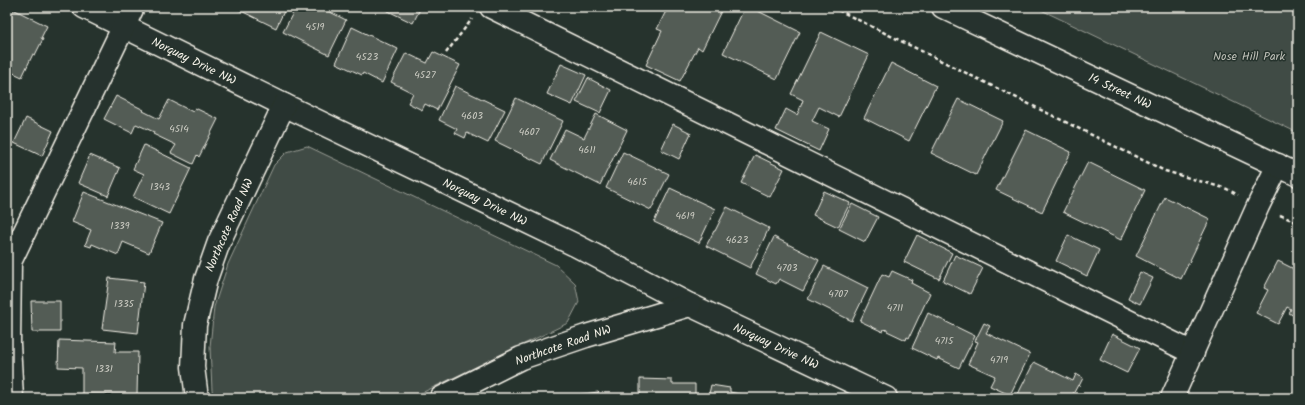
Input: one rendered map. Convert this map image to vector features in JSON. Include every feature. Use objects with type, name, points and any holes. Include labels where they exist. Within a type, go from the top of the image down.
[{"type":"street","name":"Norquay Drive NW","points":[[84,7],[128,16],[284,106],[574,245],[690,305],[886,398]]},
{"type":"street","points":[[491,7],[1193,353]]},
{"type":"street","name":"14 Street NW","points":[[943,7],[1298,175]]},
{"type":"street","points":[[12,398],[9,344],[10,262],[128,16]]},
{"type":"street","name":"Northcote Road NW","points":[[197,398],[193,367],[195,325],[206,279],[219,242],[284,106]]},
{"type":"street","points":[[1172,398],[1258,206],[1278,165]]},
{"type":"street","name":"Northcote Road NW","points":[[441,398],[521,358],[586,336],[690,305]]},
{"type":"path","points":[[832,7],[1165,171],[1227,190],[1258,206],[1298,223]]},
{"type":"path","points":[[446,53],[472,19]]},
{"type":"green space","name":"Nose Hill Park","points":[[1035,7],[1298,7],[1298,133]]},
{"type":"green space","points":[[307,146],[556,265],[575,283],[579,302],[568,323],[411,398],[214,398],[212,390],[210,347],[214,307],[228,264],[274,165],[287,152]]},
{"type":"building","points":[[233,7],[286,7],[276,28]]},
{"type":"building","points":[[296,7],[320,7],[346,20],[329,55],[283,32]]},
{"type":"building","points":[[387,7],[421,7],[413,23],[386,10]]},
{"type":"building","points":[[668,7],[723,7],[702,50],[698,47],[680,81],[646,65],[662,31],[657,29]]},
{"type":"building","points":[[745,7],[750,7],[800,32],[777,79],[723,53]]},
{"type":"building","points":[[13,9],[47,26],[41,38],[43,39],[35,55],[33,54],[22,77],[7,70],[7,21]]},
{"type":"building","points":[[352,27],[398,49],[382,83],[363,73],[362,75],[336,63]]},
{"type":"building","points":[[821,32],[869,55],[839,117],[819,107],[812,121],[829,129],[819,151],[776,130],[786,109],[797,115],[799,111],[803,100],[791,94]]},
{"type":"building","points":[[433,52],[460,65],[437,110],[425,104],[422,110],[408,103],[413,93],[391,82],[406,53],[427,63]]},
{"type":"building","points":[[891,63],[936,86],[909,141],[864,118]]},
{"type":"building","points":[[561,64],[586,75],[572,105],[547,94]]},
{"type":"building","points":[[588,78],[611,90],[600,113],[576,102]]},
{"type":"building","points":[[7,79],[13,82],[7,95]]},
{"type":"building","points":[[455,86],[505,110],[488,143],[467,133],[465,138],[455,133],[457,129],[439,120]]},
{"type":"building","points":[[116,96],[159,119],[169,100],[193,112],[195,108],[218,119],[199,157],[197,155],[193,164],[171,153],[176,145],[153,134],[154,132],[136,124],[132,133],[104,119]]},
{"type":"building","points":[[516,98],[563,121],[542,164],[495,141]]},
{"type":"building","points":[[958,99],[1003,121],[976,175],[931,153]]},
{"type":"building","points":[[596,114],[627,130],[600,185],[550,160],[565,129],[584,138]]},
{"type":"building","points":[[26,118],[53,131],[42,156],[14,143]]},
{"type":"building","points":[[673,124],[691,133],[679,159],[661,150]]},
{"type":"building","points":[[1026,130],[1071,152],[1042,212],[996,190]]},
{"type":"building","points":[[144,145],[191,168],[169,214],[133,197],[144,174],[133,169]]},
{"type":"building","points":[[623,152],[669,174],[651,210],[606,188]]},
{"type":"building","points":[[90,155],[120,168],[108,196],[78,183]]},
{"type":"building","points":[[755,155],[784,169],[770,197],[741,183]]},
{"type":"building","points":[[1088,162],[1145,190],[1121,240],[1063,212]]},
{"type":"building","points":[[670,188],[715,209],[699,243],[654,222]]},
{"type":"building","points":[[824,191],[850,203],[838,227],[813,215]]},
{"type":"building","points":[[84,192],[162,223],[149,253],[123,242],[118,255],[92,244],[91,247],[85,245],[91,230],[72,222]]},
{"type":"building","points":[[1165,197],[1210,219],[1181,279],[1136,256]]},
{"type":"building","points":[[852,204],[878,217],[865,242],[839,229]]},
{"type":"building","points":[[727,207],[769,228],[750,268],[706,246]]},
{"type":"building","points":[[917,235],[952,253],[939,279],[904,262]]},
{"type":"building","points":[[1068,235],[1099,250],[1087,276],[1056,261]]},
{"type":"building","points":[[774,237],[819,260],[803,291],[779,279],[776,284],[756,274]]},
{"type":"building","points":[[955,255],[983,268],[970,294],[943,281]]},
{"type":"building","points":[[1278,261],[1298,271],[1298,277],[1295,283],[1298,285],[1298,318],[1289,313],[1291,309],[1287,307],[1278,324],[1256,313],[1268,290],[1264,288]]},
{"type":"building","points":[[824,266],[868,288],[852,321],[808,299]]},
{"type":"building","points":[[892,271],[912,280],[911,283],[930,293],[909,338],[907,337],[906,340],[887,330],[884,329],[883,332],[860,321],[882,274],[889,277]]},
{"type":"building","points":[[1140,272],[1153,278],[1140,304],[1128,298]]},
{"type":"building","points":[[109,278],[144,282],[138,333],[102,329]]},
{"type":"building","points":[[31,301],[60,301],[60,332],[32,332]]},
{"type":"building","points":[[928,313],[975,336],[959,368],[938,358],[937,360],[912,348]]},
{"type":"building","points":[[984,323],[990,326],[986,333],[1030,354],[1010,395],[990,386],[995,376],[968,364],[978,342],[975,341]]},
{"type":"building","points":[[1112,334],[1140,348],[1127,373],[1100,360]]},
{"type":"building","points":[[59,340],[116,342],[115,352],[138,352],[137,395],[82,394],[82,368],[58,367]]},
{"type":"building","points":[[1034,362],[1073,381],[1076,374],[1083,378],[1071,398],[1026,398],[1018,394]]},
{"type":"building","points":[[640,379],[672,380],[672,384],[695,384],[695,398],[640,398]]},
{"type":"building","points":[[711,385],[730,388],[730,392],[758,398],[708,398]]},
{"type":"building","points":[[598,392],[599,398],[577,398],[577,395]]}]
